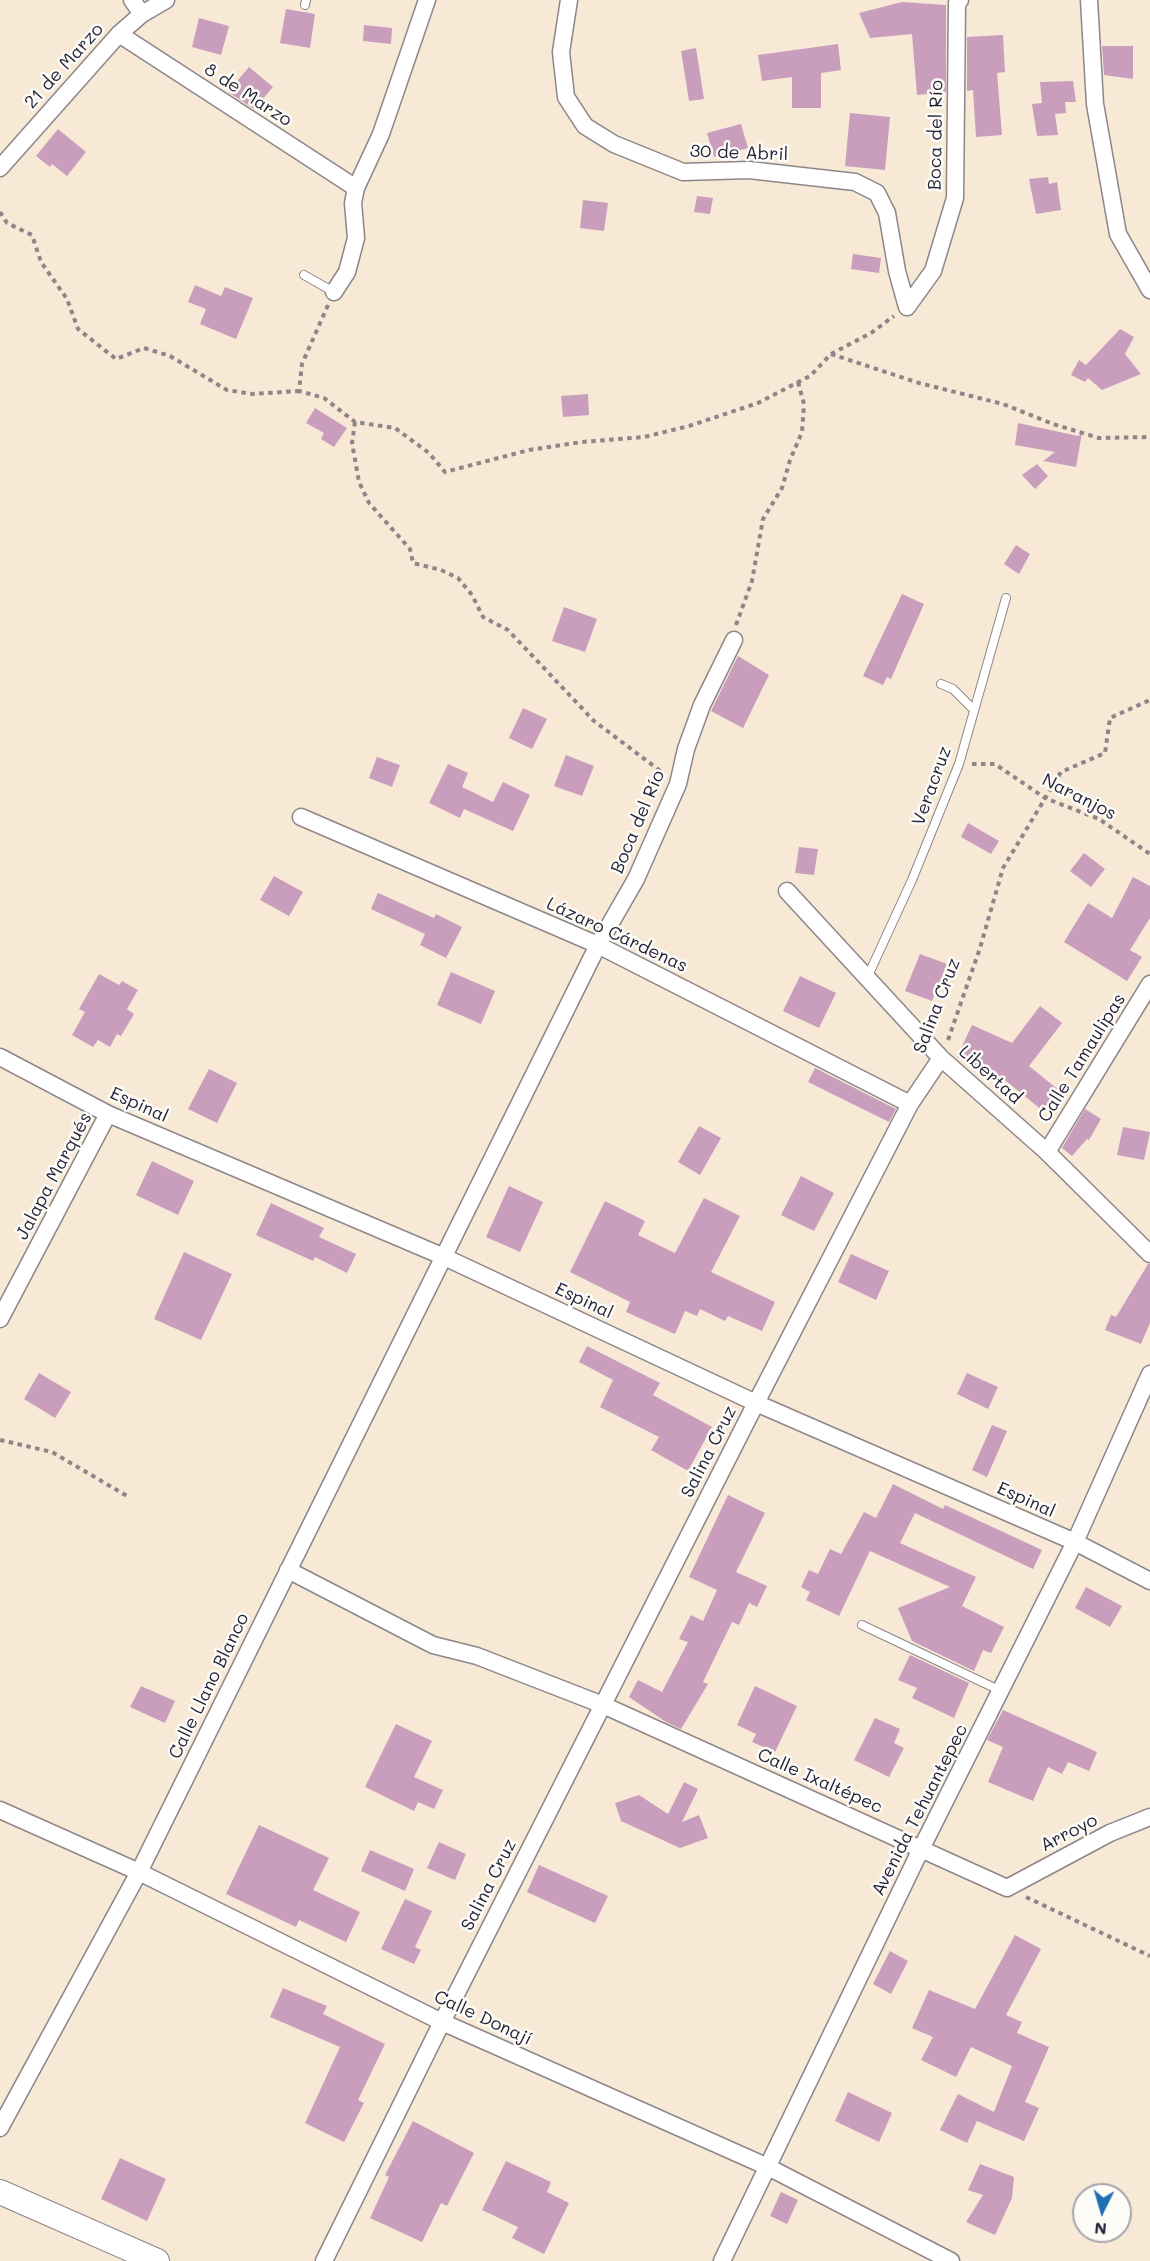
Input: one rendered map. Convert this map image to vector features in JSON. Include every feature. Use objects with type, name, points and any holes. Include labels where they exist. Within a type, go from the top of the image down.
[{"type":"main road","points":[[0,2192],[157,2261]]},
{"type":"street","name":"21 de Marzo","points":[[0,168],[119,34],[137,7],[166,0]]},
{"type":"street","points":[[334,292],[347,273],[356,238],[353,203],[356,188],[381,134],[427,0]]},
{"type":"street","name":"30 de Abril","points":[[569,0],[561,52],[567,97],[585,126],[614,144],[683,172],[749,170],[855,182],[877,193],[887,213],[897,271],[907,307]]},
{"type":"street","name":"Boca del Río","points":[[907,307],[933,271],[956,198],[957,3],[960,0]]},
{"type":"street","points":[[1089,0],[1095,104],[1118,234],[1150,290]]},
{"type":"street","name":"8 de Marzo","points":[[119,34],[356,188]]},
{"type":"street","name":"Boca del Río","points":[[442,1256],[598,945],[636,879],[678,784],[686,749],[702,705],[734,640]]},
{"type":"street","name":"Lázaro Cárdenas","points":[[301,817],[598,945],[910,1104]]},
{"type":"street","name":"Libertad","points":[[787,891],[941,1058],[1047,1152],[1150,1254]]},
{"type":"street","name":"Calle Tamaulipas","points":[[1047,1152],[1150,984]]},
{"type":"street","name":"Espinal","points":[[0,1057],[108,1114],[442,1256],[756,1403],[1075,1542],[1150,1581]]},
{"type":"street","name":"Salina Cruz","points":[[324,2261],[442,2022],[756,1403],[910,1104],[941,1058]]},
{"type":"street","name":"Jalapa Marqués","points":[[0,1319],[108,1114]]},
{"type":"street","name":"Calle Llano Blanco","points":[[0,2128],[138,1872],[442,1256]]},
{"type":"street","name":"Avenida Tehuantepec","points":[[722,2261],[921,1848],[1075,1542],[1150,1374]]},
{"type":"street","name":"Calle Ixaltépec","points":[[288,1570],[433,1645],[477,1656],[603,1705],[1007,1888]]},
{"type":"street","name":"Calle Donají","points":[[0,1810],[138,1872],[442,2022],[768,2168],[951,2261]]},
{"type":"street","name":"Arroyo","points":[[1007,1888],[1110,1833],[1150,1817]]},
{"type":"lane","points":[[304,275],[334,292]]},
{"type":"lane","name":"Veracruz","points":[[867,979],[912,880],[959,764],[1006,598]]},
{"type":"lane","points":[[940,684],[953,689],[974,710]]},
{"type":"lane","points":[[862,1625],[1001,1692]]},
{"type":"path","points":[[0,212],[7,223],[32,235],[41,262],[67,299],[78,329],[116,358],[144,348],[170,356],[227,390],[252,394],[298,391],[324,398],[355,422],[395,428],[429,453],[445,472],[529,450],[582,442],[644,437],[689,426],[758,403],[810,376],[831,354],[871,333],[907,307]]},
{"type":"path","points":[[298,391],[302,364],[334,292]]},
{"type":"path","points":[[831,354],[919,383],[1003,404],[1053,424],[1099,438],[1150,437]]},
{"type":"path","points":[[734,640],[737,620],[752,581],[763,519],[782,488],[790,460],[802,432],[804,404],[798,382]]},
{"type":"path","points":[[355,422],[352,443],[359,482],[369,502],[410,549],[413,563],[441,570],[458,578],[472,595],[483,617],[508,630],[594,721],[640,758],[678,784]]},
{"type":"path","name":"Salina Cruz","points":[[941,1058],[980,948],[1003,868],[1061,772],[1105,753],[1110,718],[1150,700]]},
{"type":"path","name":"Naranjos","points":[[959,764],[995,764],[1046,798],[1098,819],[1150,854]]},
{"type":"path","points":[[0,1440],[52,1452],[127,1496]]},
{"type":"path","points":[[1007,1888],[1150,1956]]},
{"type":"building","points":[[902,2],[946,5],[946,92],[917,95],[912,34],[870,38],[859,13]]},
{"type":"building","points":[[286,9],[315,14],[310,48],[280,43]]},
{"type":"building","points":[[199,18],[229,26],[221,55],[192,47]]},
{"type":"building","points":[[364,25],[392,28],[391,44],[363,41]]},
{"type":"building","points":[[1003,35],[1005,72],[997,73],[1002,135],[976,137],[973,90],[967,91],[967,37]]},
{"type":"building","points":[[838,44],[841,70],[821,73],[821,108],[792,108],[792,77],[762,81],[758,55]]},
{"type":"building","points":[[1102,46],[1133,46],[1133,79],[1104,75]]},
{"type":"building","points":[[696,48],[704,99],[689,101],[681,51]]},
{"type":"building","points":[[249,67],[273,87],[254,109],[228,92]]},
{"type":"building","points":[[1073,81],[1076,102],[1065,102],[1066,113],[1055,114],[1058,135],[1037,136],[1032,104],[1042,103],[1040,82]]},
{"type":"building","points":[[850,113],[890,117],[885,170],[845,166]]},
{"type":"building","points":[[741,124],[748,148],[714,157],[707,133]]},
{"type":"building","points":[[58,129],[86,152],[67,176],[52,164],[50,167],[36,156]]},
{"type":"building","points":[[1048,177],[1049,184],[1057,182],[1061,210],[1036,214],[1029,179]]},
{"type":"building","points":[[697,196],[713,198],[710,214],[694,212]]},
{"type":"building","points":[[583,200],[608,203],[604,231],[580,228]]},
{"type":"building","points":[[853,254],[881,258],[879,273],[851,269]]},
{"type":"building","points":[[195,285],[221,296],[225,287],[253,298],[236,339],[200,324],[206,309],[188,302]]},
{"type":"building","points":[[1120,329],[1134,337],[1125,354],[1141,374],[1102,390],[1088,378],[1085,382],[1071,375],[1079,360],[1086,365]]},
{"type":"building","points":[[588,394],[589,415],[563,417],[561,396]]},
{"type":"building","points":[[315,408],[347,428],[334,447],[321,439],[324,433],[306,423]]},
{"type":"building","points":[[1018,423],[1078,436],[1082,433],[1076,467],[1043,461],[1055,452],[1015,445]]},
{"type":"building","points":[[1037,464],[1048,476],[1035,489],[1022,475]]},
{"type":"building","points":[[1016,545],[1030,554],[1019,574],[1004,564]]},
{"type":"building","points":[[902,594],[924,604],[891,679],[887,677],[883,685],[863,676]]},
{"type":"building","points":[[564,607],[597,619],[585,652],[552,641]]},
{"type":"building","points":[[738,656],[769,675],[743,728],[711,711]]},
{"type":"building","points":[[523,708],[547,719],[532,749],[509,738]]},
{"type":"building","points":[[566,755],[594,766],[582,796],[554,786]]},
{"type":"building","points":[[377,757],[400,765],[392,787],[369,778]]},
{"type":"building","points":[[448,764],[468,773],[462,787],[493,802],[503,782],[530,795],[513,831],[464,809],[460,818],[429,803]]},
{"type":"building","points":[[968,823],[999,841],[991,854],[961,837]]},
{"type":"building","points":[[799,847],[818,849],[814,875],[795,873]]},
{"type":"building","points":[[1084,853],[1105,869],[1091,887],[1070,871]]},
{"type":"building","points":[[274,876],[303,892],[289,916],[260,900]]},
{"type":"building","points":[[1133,877],[1150,886],[1150,918],[1130,950],[1142,957],[1127,981],[1064,942],[1088,903],[1112,918]]},
{"type":"building","points":[[378,893],[434,918],[436,914],[462,927],[446,958],[420,945],[425,934],[371,909]]},
{"type":"building","points":[[920,954],[947,964],[932,1001],[905,991]]},
{"type":"building","points":[[451,972],[495,991],[481,1024],[437,1005]]},
{"type":"building","points":[[99,974],[119,985],[122,981],[138,990],[127,1009],[134,1014],[121,1036],[117,1034],[110,1047],[98,1040],[93,1047],[72,1035],[85,1012],[79,1009]]},
{"type":"building","points":[[800,976],[836,993],[819,1028],[783,1011]]},
{"type":"building","points":[[1040,1006],[1062,1023],[1029,1066],[1060,1091],[1043,1111],[1001,1077],[957,1057],[972,1025],[1012,1043]]},
{"type":"building","points":[[815,1068],[896,1109],[889,1122],[808,1082]]},
{"type":"building","points":[[209,1069],[237,1083],[217,1123],[188,1109]]},
{"type":"building","points":[[1085,1109],[1101,1119],[1089,1140],[1087,1139],[1072,1156],[1062,1148]]},
{"type":"building","points":[[699,1126],[721,1138],[700,1175],[678,1162]]},
{"type":"building","points":[[1123,1127],[1150,1132],[1144,1160],[1117,1155]]},
{"type":"building","points":[[152,1161],[194,1181],[178,1215],[136,1195]]},
{"type":"building","points":[[801,1176],[834,1193],[814,1231],[781,1215]]},
{"type":"building","points":[[509,1186],[543,1202],[520,1252],[486,1237]]},
{"type":"building","points":[[704,1198],[740,1216],[711,1272],[775,1302],[762,1331],[728,1316],[725,1321],[700,1309],[697,1316],[685,1311],[675,1334],[626,1312],[630,1302],[570,1272],[605,1201],[645,1221],[638,1235],[675,1253]]},
{"type":"building","points":[[271,1203],[324,1228],[319,1237],[356,1254],[347,1273],[315,1257],[313,1261],[256,1235]]},
{"type":"building","points":[[184,1252],[232,1274],[201,1340],[154,1319]]},
{"type":"building","points":[[851,1254],[889,1271],[876,1300],[838,1282]]},
{"type":"building","points":[[1150,1264],[1150,1323],[1141,1344],[1105,1330],[1111,1315],[1116,1317]]},
{"type":"building","points":[[587,1346],[660,1383],[653,1395],[712,1427],[688,1471],[651,1450],[659,1437],[600,1407],[613,1380],[579,1362]]},
{"type":"building","points":[[39,1373],[71,1392],[55,1418],[24,1399]]},
{"type":"building","points":[[967,1373],[998,1387],[988,1409],[957,1394]]},
{"type":"building","points":[[992,1425],[1007,1431],[987,1477],[972,1470]]},
{"type":"building","points":[[893,1484],[943,1509],[945,1505],[1042,1550],[1033,1569],[915,1513],[900,1543],[976,1577],[962,1606],[1004,1627],[991,1653],[983,1650],[974,1671],[912,1641],[898,1608],[950,1587],[870,1551],[839,1616],[806,1600],[810,1592],[801,1587],[809,1570],[818,1574],[830,1549],[841,1554],[864,1512],[876,1518]]},
{"type":"building","points":[[728,1495],[765,1513],[736,1572],[767,1586],[757,1607],[749,1603],[739,1625],[732,1622],[703,1682],[708,1684],[681,1729],[666,1722],[629,1697],[638,1680],[662,1692],[688,1642],[679,1639],[691,1615],[703,1621],[717,1590],[689,1577]]},
{"type":"building","points":[[1086,1587],[1122,1606],[1110,1627],[1075,1608]]},
{"type":"building","points":[[910,1655],[969,1683],[954,1718],[912,1698],[917,1688],[898,1680]]},
{"type":"building","points":[[141,1686],[175,1701],[165,1723],[130,1707]]},
{"type":"building","points":[[755,1686],[797,1706],[775,1752],[752,1742],[756,1734],[737,1725]]},
{"type":"building","points":[[1003,1710],[1097,1752],[1089,1771],[1068,1762],[1062,1774],[1048,1767],[1033,1801],[988,1782],[1003,1747],[987,1740]]},
{"type":"building","points":[[875,1718],[900,1729],[894,1743],[904,1748],[889,1777],[854,1760]]},
{"type":"building","points":[[396,1724],[432,1741],[414,1777],[443,1790],[434,1809],[418,1802],[414,1811],[365,1787]]},
{"type":"building","points":[[684,1782],[698,1789],[682,1822],[699,1815],[708,1838],[680,1848],[621,1821],[615,1803],[639,1795],[668,1814]]},
{"type":"building","points":[[259,1825],[329,1858],[313,1890],[360,1912],[346,1942],[299,1920],[296,1927],[226,1894]]},
{"type":"building","points":[[439,1842],[466,1854],[455,1880],[427,1868]]},
{"type":"building","points":[[370,1850],[414,1869],[405,1891],[361,1871]]},
{"type":"building","points":[[539,1865],[608,1896],[595,1923],[527,1892]]},
{"type":"building","points":[[405,1899],[432,1911],[415,1947],[421,1950],[414,1964],[381,1949]]},
{"type":"building","points":[[1015,1935],[1041,1949],[1006,2015],[1022,2022],[1017,2033],[1049,2047],[1025,2102],[1039,2108],[1024,2141],[977,2121],[967,2143],[940,2130],[958,2094],[994,2112],[1012,2066],[971,2047],[956,2077],[921,2060],[933,2037],[912,2028],[929,1990],[975,2009]]},
{"type":"building","points":[[890,1951],[908,1961],[891,1994],[873,1984]]},
{"type":"building","points":[[283,1988],[327,2006],[323,2014],[385,2044],[358,2100],[364,2103],[344,2142],[305,2123],[340,2047],[270,2017]]},
{"type":"building","points":[[848,2092],[892,2113],[879,2142],[835,2121]]},
{"type":"building","points":[[413,2121],[474,2153],[447,2206],[441,2203],[422,2242],[370,2218],[389,2177],[385,2175]]},
{"type":"building","points":[[120,2158],[166,2179],[147,2221],[101,2199]]},
{"type":"building","points":[[506,2161],[551,2182],[547,2192],[569,2203],[544,2254],[512,2238],[518,2227],[482,2210]]},
{"type":"building","points":[[980,2164],[1014,2177],[1012,2198],[995,2235],[966,2222],[983,2195],[968,2190]]},
{"type":"building","points":[[781,2192],[798,2200],[787,2224],[770,2216]]}]
